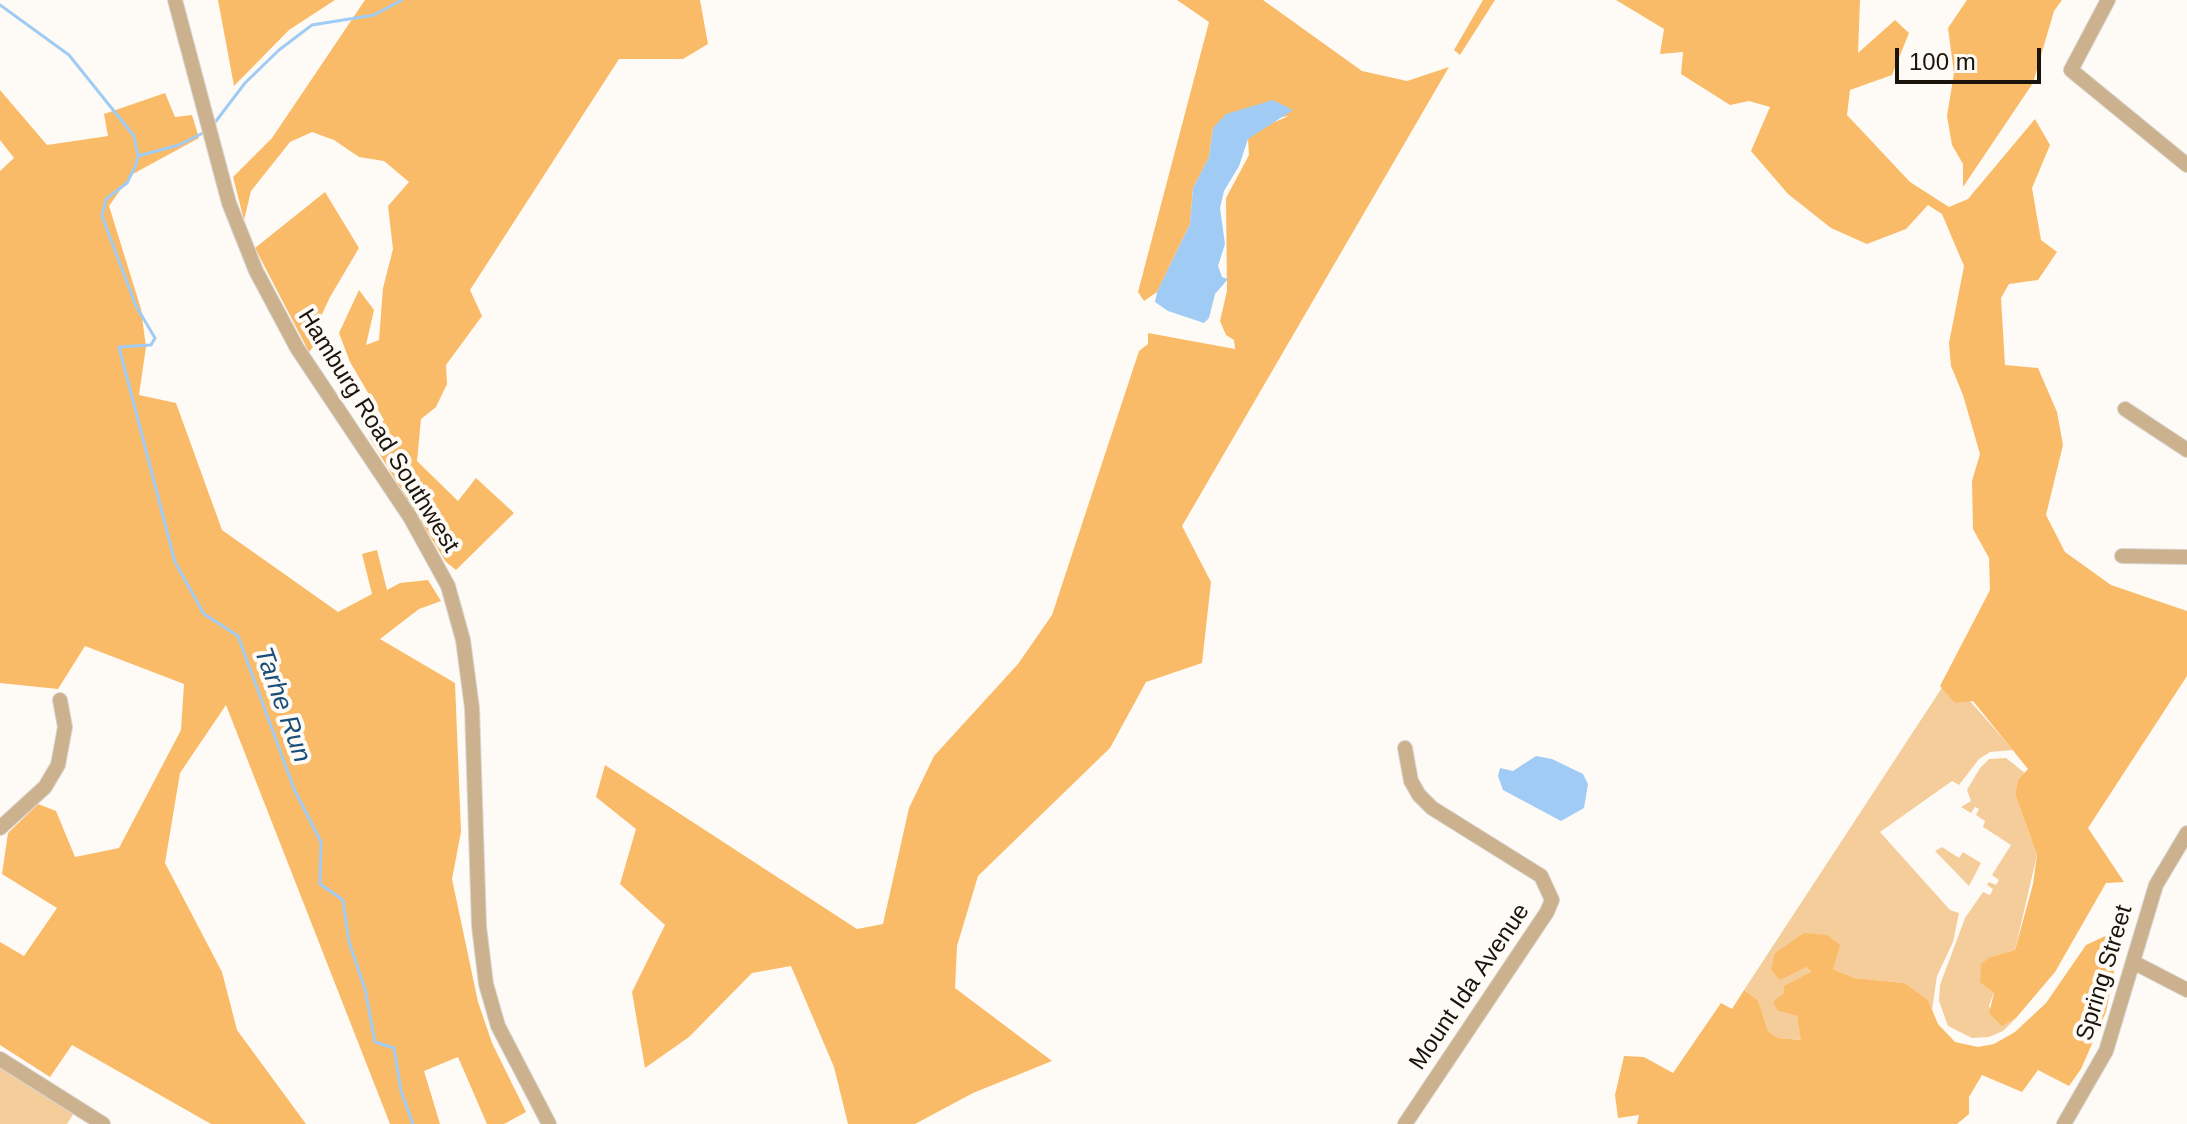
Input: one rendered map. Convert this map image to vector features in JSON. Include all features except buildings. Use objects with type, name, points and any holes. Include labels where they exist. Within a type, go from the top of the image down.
[{"type":"street","name":"Hamburg Road Southwest","points":[[175,0],[229,203],[256,271],[297,348],[410,517],[448,586],[462,636],[472,708],[479,926],[486,984],[498,1026],[549,1124]]},
{"type":"street","points":[[2108,0],[2071,70],[2187,165]]},
{"type":"street","points":[[2125,409],[2187,450]]},
{"type":"street","points":[[2122,556],[2187,557]]},
{"type":"street","points":[[0,828],[45,787],[58,765],[65,727],[60,700]]},
{"type":"street","name":"Mount Ida Avenue","points":[[1405,748],[1411,781],[1419,795],[1432,808],[1541,876],[1552,900],[1547,912],[1405,1124]]},
{"type":"street","name":"Spring Street","points":[[2064,1124],[2106,1051],[2156,885],[2187,833]]},
{"type":"street","points":[[2133,962],[2187,990]]},
{"type":"street","points":[[0,1059],[103,1124]]},
{"type":"shaded area","points":[[218,0],[335,0],[289,30],[234,86]]},
{"type":"shaded area","points":[[365,0],[700,0],[708,44],[683,59],[619,59],[470,290],[482,316],[446,365],[447,384],[436,407],[421,419],[417,461],[458,501],[476,478],[514,513],[456,570],[446,562],[369,437],[384,420],[350,362],[339,333],[359,290],[374,310],[366,345],[379,340],[383,288],[393,249],[388,206],[409,182],[384,161],[359,157],[334,140],[312,132],[290,142],[251,191],[244,220],[233,177],[272,138]]},
{"type":"shaded area","points":[[1177,0],[1263,0],[1362,71],[1407,81],[1449,67],[1182,526],[1211,582],[1202,663],[1146,682],[1110,748],[978,876],[957,946],[955,988],[1052,1061],[973,1093],[915,1124],[848,1124],[834,1067],[791,966],[752,973],[689,1037],[645,1068],[632,992],[665,925],[620,884],[636,829],[596,797],[605,765],[857,929],[883,924],[909,808],[934,756],[1018,664],[1052,615],[1139,351],[1148,344],[1148,333],[1235,349],[1234,340],[1226,335],[1220,321],[1227,291],[1226,198],[1249,155],[1248,139],[1260,128],[1289,116],[1213,128],[1209,157],[1193,188],[1190,224],[1157,292],[1144,301],[1138,292],[1209,22]]},
{"type":"shaded area","points":[[1483,0],[1495,0],[1460,55],[1454,50]]},
{"type":"shaded area","points":[[1616,0],[1860,0],[1858,53],[1895,20],[1909,33],[1892,75],[1850,90],[1847,115],[1910,182],[1949,207],[1968,199],[2035,119],[2050,145],[2032,188],[2041,240],[2057,252],[2038,280],[2009,284],[2001,298],[2005,365],[2038,368],[2057,412],[2063,445],[2046,515],[2065,552],[2111,585],[2187,611],[2187,676],[2088,828],[2124,882],[2106,883],[2055,972],[2016,1018],[2002,1026],[1989,1013],[1994,993],[1980,982],[1981,964],[1990,957],[2015,950],[2033,884],[2037,855],[2015,794],[2018,780],[2028,769],[1973,701],[1955,703],[1940,686],[1990,590],[1989,558],[1973,529],[1972,481],[1980,454],[1951,366],[1949,343],[1964,266],[1942,214],[1928,205],[1906,229],[1867,244],[1831,228],[1788,194],[1751,151],[1770,107],[1749,101],[1730,105],[1681,74],[1683,52],[1660,54],[1664,29]]},
{"type":"shaded area","points":[[1967,0],[2062,0],[2054,11],[2033,83],[1963,187],[1963,164],[1952,145],[1947,116],[1954,73],[1948,28]]},
{"type":"shaded area","points":[[0,90],[47,145],[108,136],[104,114],[165,93],[175,117],[192,115],[199,138],[131,175],[109,206],[141,309],[146,347],[139,395],[176,403],[222,530],[338,612],[372,594],[362,554],[377,550],[387,590],[400,583],[428,580],[441,601],[419,609],[380,639],[455,683],[461,832],[452,879],[478,1002],[492,1043],[526,1112],[504,1124],[487,1124],[458,1057],[424,1071],[440,1124],[390,1124],[226,705],[180,773],[165,863],[222,972],[237,1030],[306,1124],[211,1124],[72,1045],[50,1077],[0,1045],[0,942],[24,956],[57,908],[2,874],[8,833],[38,804],[56,811],[75,857],[119,848],[181,730],[184,684],[85,646],[58,689],[0,683],[0,171],[14,158],[0,140]]},
{"type":"shaded area","points":[[325,192],[359,248],[330,297],[316,327],[317,342],[309,352],[255,248]]},
{"type":"shaded area","points":[[1949,677],[2013,750],[1990,752],[1979,759],[1959,785],[1952,781],[1880,832],[1950,910],[1959,913],[1953,942],[1937,976],[1932,1010],[1928,1000],[1905,983],[1855,978],[1833,969],[1806,967],[1811,973],[1784,993],[1778,1011],[1797,1016],[1802,1040],[1778,1038],[1768,1031],[1758,1000],[1744,990]]},
{"type":"shaded area","points":[[2006,758],[2025,773],[2018,780],[2015,794],[2037,855],[2015,950],[1990,957],[1994,992],[1989,1006],[2002,1025],[2016,1018],[2003,1031],[1989,1037],[1972,1038],[1948,1026],[1939,1001],[1940,985],[1965,918],[1983,892],[1990,895],[1993,889],[1987,885],[1989,882],[1996,885],[1999,880],[1992,875],[2011,845],[1983,827],[1985,821],[1976,815],[1979,809],[1975,807],[1971,813],[1961,807],[1971,801],[1967,790],[1980,768],[1989,759]]},
{"type":"shaded area","points":[[1942,847],[1959,858],[1963,852],[1981,863],[1969,886],[1935,851]]},
{"type":"shaded area","points":[[2116,931],[2114,971],[2106,1012],[2081,1069],[2069,1086],[2038,1070],[2022,1092],[1982,1075],[1969,1097],[1969,1114],[1957,1124],[1637,1124],[1639,1115],[1618,1118],[1615,1095],[1624,1056],[1644,1057],[1673,1073],[1721,1003],[1732,1009],[1744,990],[1758,1000],[1768,1031],[1778,1038],[1801,1040],[1797,1016],[1778,1011],[1773,1002],[1784,993],[1784,986],[1811,972],[1806,967],[1780,980],[1771,970],[1775,953],[1804,933],[1827,935],[1840,945],[1833,969],[1855,978],[1905,983],[1928,1000],[1938,1024],[1955,1042],[1978,1047],[1994,1044],[2015,1032],[2046,1003],[2086,945]]},
{"type":"shaded area","points":[[0,1066],[74,1113],[67,1124],[0,1124]]},
{"type":"water","points":[[1273,100],[1293,110],[1248,139],[1239,166],[1224,191],[1220,208],[1225,244],[1218,266],[1222,277],[1228,279],[1215,294],[1209,318],[1204,323],[1168,311],[1155,302],[1157,292],[1190,224],[1193,188],[1209,157],[1213,128],[1226,114]]},
{"type":"water","points":[[1536,756],[1552,759],[1583,774],[1588,784],[1584,808],[1561,821],[1503,790],[1498,776],[1500,768],[1513,771]]},
{"type":"waterway","name":"Tarhe Run","points":[[213,125],[245,83],[279,50],[312,25],[374,15],[402,0]]},
{"type":"waterway","name":"Tarhe Run","points":[[0,5],[69,55],[134,136],[138,156],[135,167],[127,183],[106,199],[102,216],[136,306],[155,338],[151,345],[119,347],[175,562],[204,614],[238,636],[294,789],[321,842],[320,884],[343,900],[349,942],[365,989],[375,1042],[394,1048],[401,1091],[413,1124]]},
{"type":"waterway","name":"Tarhe Run","points":[[138,156],[179,145],[205,132]]}]
